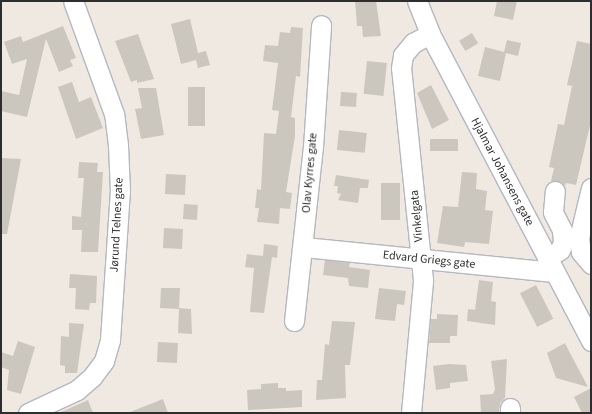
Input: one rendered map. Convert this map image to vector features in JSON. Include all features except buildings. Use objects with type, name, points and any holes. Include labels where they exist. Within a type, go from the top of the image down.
[{"type":"street","name":"Jørund Telnes gate","points":[[39,411],[77,390],[92,378],[104,362],[110,340],[120,190],[118,145],[114,114],[73,1]]},
{"type":"street","name":"Hjalmar Johansens gate","points":[[417,1],[430,34],[591,341]]},
{"type":"street","name":"Olav Kyrres gate","points":[[294,321],[304,247],[321,25]]},
{"type":"street","name":"Vinkelgata","points":[[411,413],[423,280],[401,68],[403,55],[413,42],[430,34]]},
{"type":"street","points":[[591,188],[579,238],[581,252],[591,264]]},
{"type":"street","points":[[550,265],[563,243],[562,230],[553,212],[555,191]]},
{"type":"street","name":"Edvard Griegs gate","points":[[304,247],[421,259],[550,265]]}]
